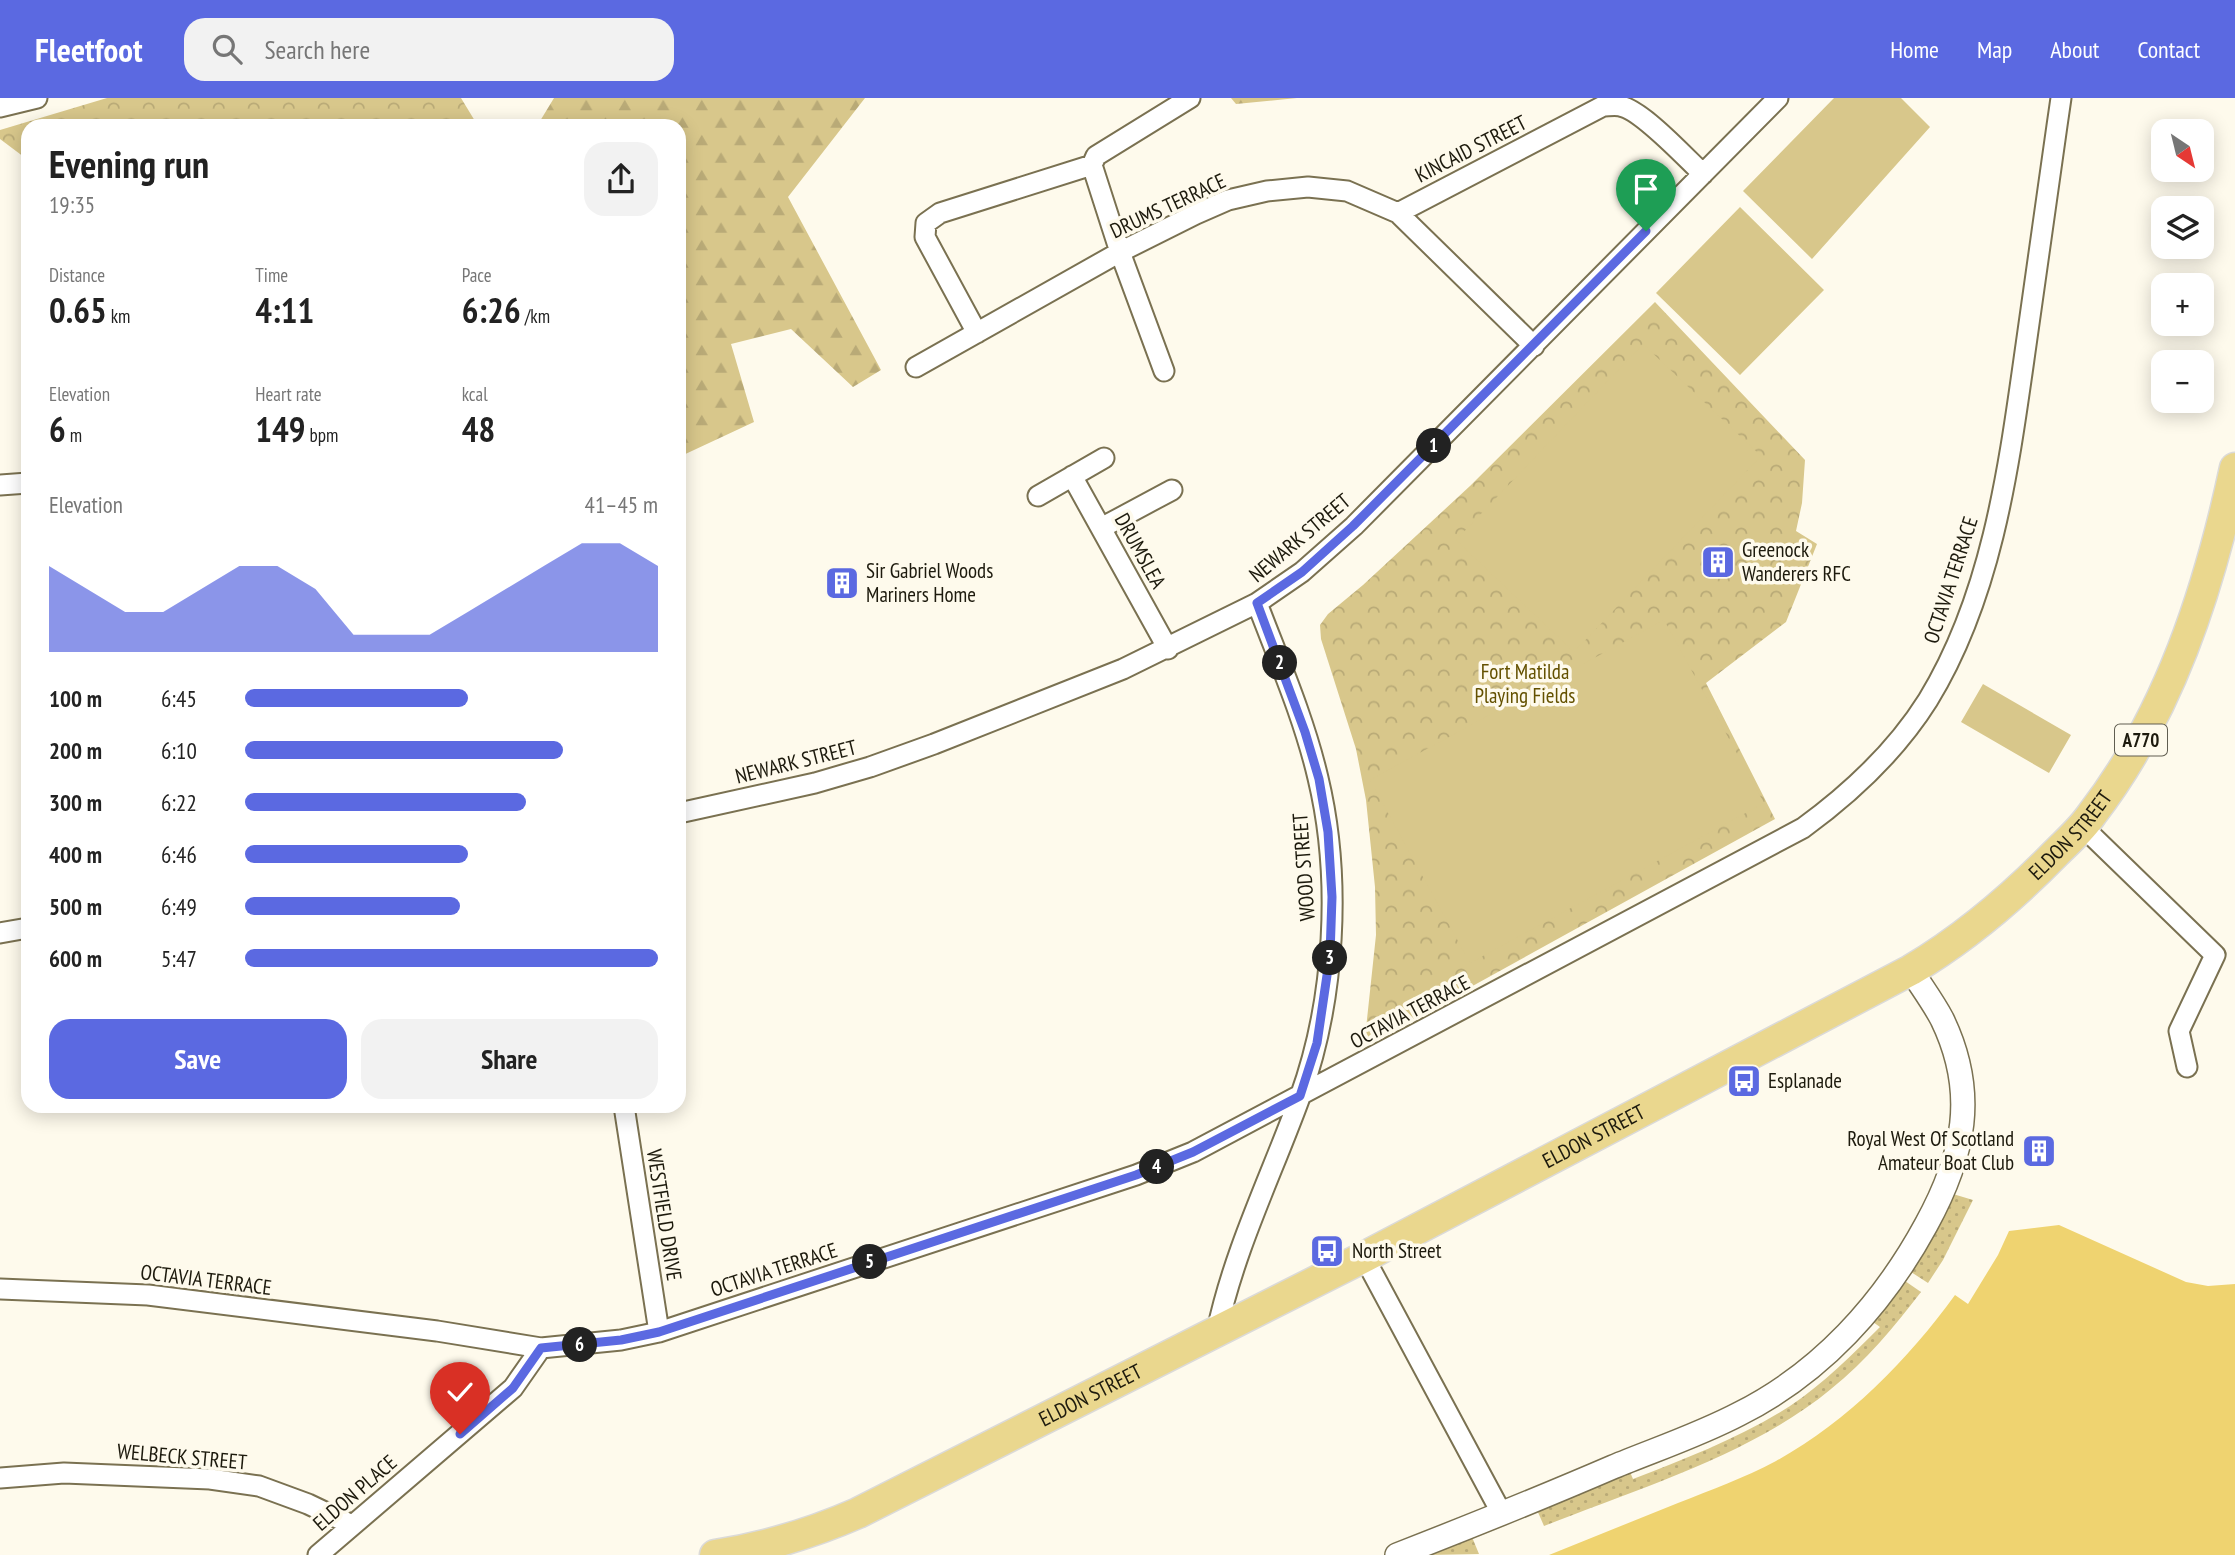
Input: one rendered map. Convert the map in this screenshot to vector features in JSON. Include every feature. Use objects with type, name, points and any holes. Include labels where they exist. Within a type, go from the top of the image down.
[{"type":"main road","name":"ELDON STREET","points":[[716,1555],[779,1549],[858,1513],[1364,1257],[1945,950],[1994,912],[2082,826],[2116,780],[2140,741],[2178,661],[2205,586],[2235,468]]},
{"type":"street","points":[[0,107],[37,98]]},
{"type":"street","points":[[977,333],[925,237],[926,223],[940,213],[1092,165],[1097,156],[1190,98]]},
{"type":"street","name":"NEWARK STREET","points":[[686,811],[816,783],[870,767],[1057,696],[1168,649],[1257,603],[1302,572],[1353,526],[1778,98]]},
{"type":"street","name":"OCTAVIA TERRACE","points":[[0,1289],[148,1295],[437,1331],[541,1348],[621,1340],[659,1332],[1136,1175],[1193,1152],[1803,828],[1832,807],[1898,742],[1927,701],[1966,622],[1982,574],[2013,436],[2061,98]]},
{"type":"street","name":"KINCAID STREET","points":[[1398,213],[1603,106],[1622,106],[1647,121],[1703,174]]},
{"type":"street","points":[[1092,165],[1120,252],[1164,371]]},
{"type":"street","name":"DRUMS TERRACE","points":[[916,367],[1120,252],[1228,200],[1267,191],[1308,187],[1347,191],[1398,213],[1534,346]]},
{"type":"street","points":[[1038,496],[1104,458]]},
{"type":"street","name":"DRUMSLEA","points":[[1072,476],[1168,649]]},
{"type":"street","points":[[0,485],[21,484]]},
{"type":"street","points":[[1101,528],[1172,490]]},
{"type":"street","name":"WOOD STREET","points":[[1217,1331],[1225,1291],[1300,1096],[1317,1043],[1330,955],[1332,897],[1328,832],[1319,779],[1305,732],[1257,603]]},
{"type":"street","points":[[2082,826],[2215,955],[2179,1031],[2187,1067]]},
{"type":"street","points":[[0,933],[21,929]]},
{"type":"street","points":[[1397,1555],[1502,1514],[1739,1414],[1791,1383],[1830,1351],[1881,1295],[1916,1244],[1935,1210],[1952,1172],[1960,1140],[1962,1078],[1954,1047],[1941,1017],[1911,970]]},
{"type":"street","name":"WESTFIELD DRIVE","points":[[625,1113],[659,1332]]},
{"type":"street","points":[[1364,1257],[1502,1514]]},
{"type":"street","name":"ELDON PLACE","points":[[318,1555],[513,1388],[541,1348]]},
{"type":"street","name":"WELBECK STREET","points":[[0,1478],[64,1473],[210,1479],[259,1486],[309,1504],[352,1525]]},
{"type":"green space","points":[[107,98],[461,98],[474,119],[37,119]]},
{"type":"green space","points":[[554,98],[865,98],[788,197],[881,370],[853,387],[791,329],[731,344],[754,422],[686,454],[686,119],[541,119]]},
{"type":"green space","points":[[1231,98],[1297,98],[1236,104]]},
{"type":"green space","points":[[1834,98],[1901,98],[1930,127],[1812,259],[1743,191]]},
{"type":"green space","points":[[21,124],[21,155],[0,139],[0,130]]},
{"type":"green space","points":[[1740,207],[1824,290],[1740,375],[1656,293]]},
{"type":"green space","name":"Fort Matilda Playing Fields","points":[[1655,302],[1805,460],[1802,503],[1796,531],[1817,544],[1786,622],[1706,683],[1775,819],[1382,1036],[1365,1038],[1376,935],[1375,887],[1366,800],[1356,749],[1321,639],[1320,625],[1328,614],[1470,486]]},
{"type":"green space","points":[[1643,344],[1761,456],[1574,652],[1456,540]]},
{"type":"green space","points":[[1664,620],[1764,803],[1470,963],[1370,780]]},
{"type":"green space","points":[[1983,684],[2071,735],[2049,773],[1961,722]]},
{"type":"green space","points":[[1953,1194],[1973,1200],[1943,1260],[1928,1283],[1911,1272]]},
{"type":"green space","points":[[1905,1281],[1921,1292],[1911,1305],[1856,1367],[1800,1412],[1766,1433],[1694,1468],[1544,1526],[1537,1510],[1630,1472],[1633,1479],[1694,1455],[1753,1428],[1790,1406],[1826,1379],[1880,1327],[1873,1322]]},
{"type":"green space","points":[[1472,1537],[1479,1554],[1427,1555]]},
{"type":"shaded area","points":[[2059,1225],[2186,1282],[2208,1286],[2235,1284],[2235,1555],[1549,1555],[1740,1478],[1802,1445],[1851,1409],[1874,1388],[1917,1343],[1955,1295],[1968,1304],[1998,1255],[2009,1231]]},
{"type":"place","name":"Greenock Wanderers RFC","points":[[1718,562]]},
{"type":"place","name":"Sir Gabriel Woods Mariners Home","points":[[842,583]]},
{"type":"place","name":"Esplanade","points":[[1744,1081]]},
{"type":"place","name":"Royal West Of Scotland Amateur Boat Club","points":[[2039,1151]]},
{"type":"place","name":"North Street","points":[[1327,1251]]},
{"type":"route","points":[[460,1434],[513,1388],[541,1348],[621,1340],[659,1332],[1136,1175],[1193,1152],[1300,1096],[1317,1043],[1330,955],[1332,897],[1328,832],[1319,779],[1305,732],[1257,603],[1302,572],[1353,526],[1646,231]]}]
